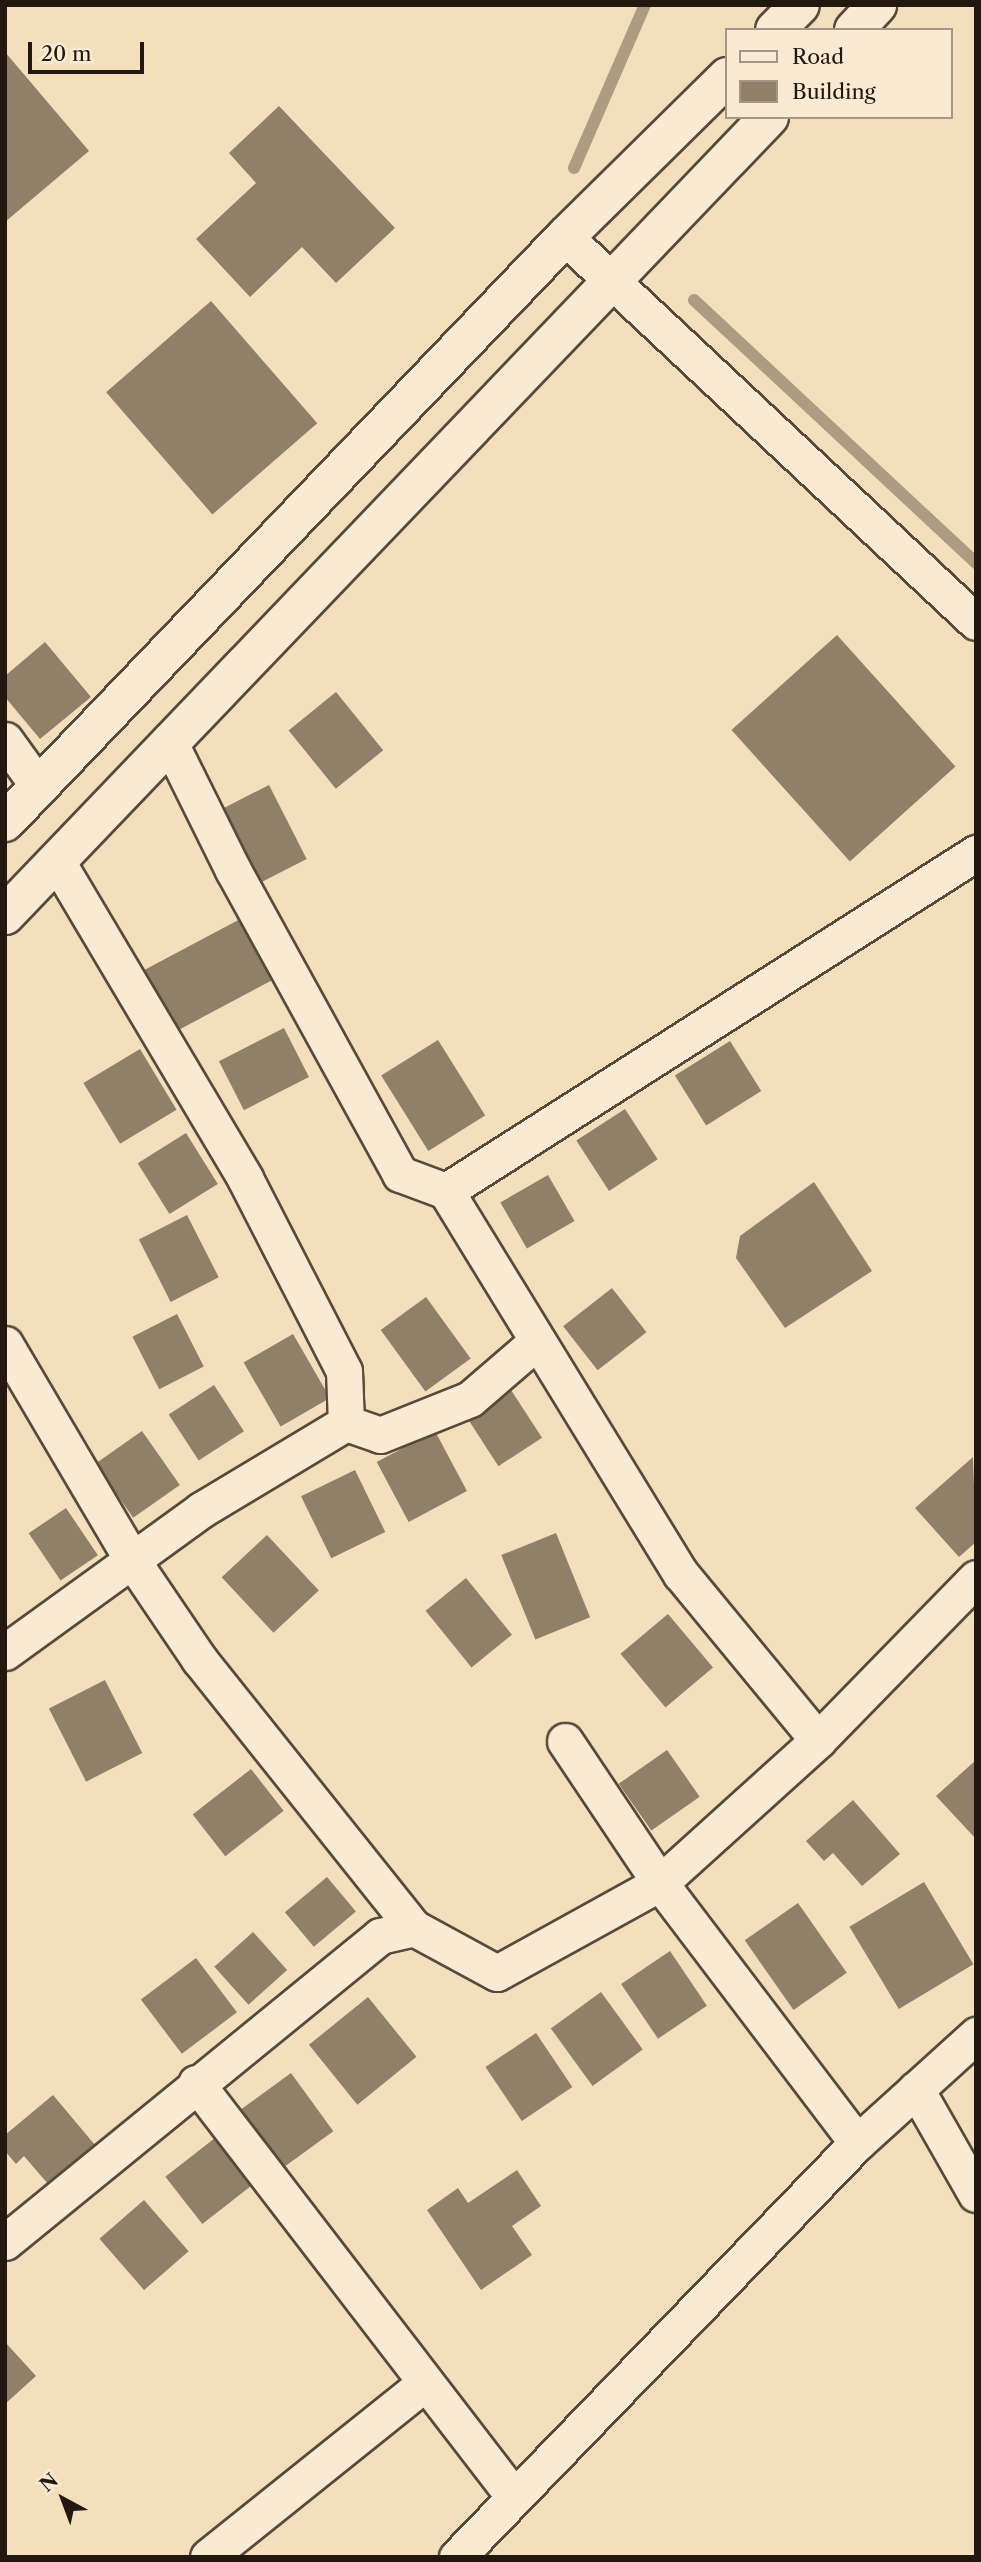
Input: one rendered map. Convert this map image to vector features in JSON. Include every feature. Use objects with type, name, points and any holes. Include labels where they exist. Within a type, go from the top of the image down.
[{"type":"main road","points":[[777,28],[800,5]]},
{"type":"main road","points":[[856,28],[877,5]]},
{"type":"main road","points":[[5,822],[565,237],[726,78]]},
{"type":"main road","points":[[5,915],[169,740],[767,119]]},
{"type":"street","points":[[565,237],[976,622]]},
{"type":"street","points":[[5,740],[39,787]]},
{"type":"street","points":[[169,740],[233,870],[400,1174],[446,1192],[681,1574],[818,1740]]},
{"type":"street","points":[[446,1192],[976,853]]},
{"type":"street","points":[[57,862],[245,1178],[344,1371],[346,1423]]},
{"type":"street","points":[[346,1423],[380,1435],[470,1399],[536,1342]]},
{"type":"street","points":[[5,1344],[132,1560],[199,1659],[414,1928],[497,1973],[660,1883],[818,1740],[976,1578]]},
{"type":"street","points":[[5,1652],[201,1510],[346,1423]]},
{"type":"street","points":[[565,1741],[660,1883],[858,2143]]},
{"type":"street","points":[[5,2242],[196,2083],[380,1936],[414,1928]]},
{"type":"street","points":[[457,2557],[858,2143],[976,2035]]},
{"type":"street","points":[[196,2083],[514,2497]]},
{"type":"street","points":[[916,2089],[976,2194]]},
{"type":"street","points":[[208,2557],[425,2383]]},
{"type":"building","points":[[5,52],[89,151],[5,222]]},
{"type":"building","points":[[279,106],[395,228],[336,283],[302,247],[250,297],[196,239],[256,183],[229,153]]},
{"type":"building","points":[[211,301],[317,423],[212,514],[106,392]]},
{"type":"building","points":[[837,635],[955,767],[850,862],[731,730]]},
{"type":"building","points":[[45,642],[91,697],[40,739],[5,697],[5,676]]},
{"type":"building","points":[[336,692],[383,750],[336,789],[289,730]]},
{"type":"building","points":[[269,785],[307,859],[257,884],[219,810]]},
{"type":"building","points":[[244,917],[276,978],[176,1031],[143,971]]},
{"type":"building","points":[[284,1028],[309,1077],[244,1110],[219,1061]]},
{"type":"building","points":[[438,1040],[485,1115],[428,1151],[381,1076]]},
{"type":"building","points":[[730,1041],[761,1091],[706,1125],[675,1075]]},
{"type":"building","points":[[140,1049],[177,1110],[120,1144],[83,1083]]},
{"type":"building","points":[[625,1109],[658,1159],[609,1191],[576,1141]]},
{"type":"building","points":[[186,1133],[218,1184],[169,1214],[138,1163]]},
{"type":"building","points":[[548,1175],[574,1221],[527,1248],[500,1202]]},
{"type":"building","points":[[814,1182],[872,1271],[785,1328],[736,1258],[740,1236]]},
{"type":"building","points":[[187,1215],[219,1277],[171,1302],[139,1240]]},
{"type":"building","points":[[612,1288],[646,1332],[598,1370],[563,1326]]},
{"type":"building","points":[[426,1297],[471,1358],[425,1391],[381,1330]]},
{"type":"building","points":[[177,1314],[204,1367],[159,1389],[132,1337]]},
{"type":"building","points":[[293,1334],[330,1398],[281,1427],[244,1362]]},
{"type":"building","points":[[214,1385],[244,1431],[199,1461],[169,1414]]},
{"type":"building","points":[[511,1390],[542,1438],[498,1466],[467,1418]]},
{"type":"building","points":[[142,1431],[180,1485],[133,1518],[95,1464]]},
{"type":"building","points":[[435,1431],[467,1491],[409,1522],[377,1462]]},
{"type":"building","points":[[973,1457],[976,1542],[959,1557],[915,1508]]},
{"type":"building","points":[[355,1470],[385,1532],[331,1558],[301,1496]]},
{"type":"building","points":[[66,1508],[98,1555],[61,1580],[29,1533]]},
{"type":"building","points":[[556,1533],[590,1617],[535,1639],[501,1555]]},
{"type":"building","points":[[267,1535],[319,1591],[273,1633],[222,1577]]},
{"type":"building","points":[[466,1578],[512,1635],[472,1667],[426,1611]]},
{"type":"building","points":[[668,1614],[713,1668],[666,1707],[621,1654]]},
{"type":"building","points":[[105,1680],[142,1753],[86,1782],[49,1709]]},
{"type":"building","points":[[667,1750],[700,1797],[651,1831],[619,1784]]},
{"type":"building","points":[[976,1760],[976,1839],[936,1796]]},
{"type":"building","points":[[251,1769],[284,1811],[225,1856],[193,1815]]},
{"type":"building","points":[[853,1800],[900,1854],[862,1886],[833,1853],[824,1861],[806,1841]]},
{"type":"building","points":[[327,1877],[356,1911],[314,1947],[285,1912]]},
{"type":"building","points":[[924,1882],[973,1964],[899,2009],[849,1927]]},
{"type":"building","points":[[798,1903],[847,1973],[794,2010],[745,1940]]},
{"type":"building","points":[[253,1932],[287,1970],[248,2005],[214,1967]]},
{"type":"building","points":[[670,1951],[707,2006],[658,2039],[621,1984]]},
{"type":"building","points":[[196,1958],[237,2012],[182,2054],[141,2000]]},
{"type":"building","points":[[601,1992],[643,2049],[593,2086],[551,2028]]},
{"type":"building","points":[[368,1997],[416,2057],[357,2105],[309,2045]]},
{"type":"building","points":[[536,2033],[572,2087],[522,2121],[485,2067]]},
{"type":"building","points":[[291,2073],[333,2131],[282,2168],[240,2110]]},
{"type":"building","points":[[53,2095],[95,2145],[48,2184],[24,2156],[16,2164],[5,2151],[5,2135]]},
{"type":"building","points":[[215,2138],[252,2185],[202,2224],[165,2177]]},
{"type":"building","points":[[517,2170],[541,2206],[512,2226],[532,2255],[481,2290],[427,2210],[458,2188],[468,2203]]},
{"type":"building","points":[[144,2200],[189,2251],[144,2290],[99,2239]]},
{"type":"building","points":[[5,2342],[36,2376],[5,2404]]},
{"type":"waterway","points":[[574,168],[645,5]]},
{"type":"waterway","points":[[694,300],[976,563]]}]
